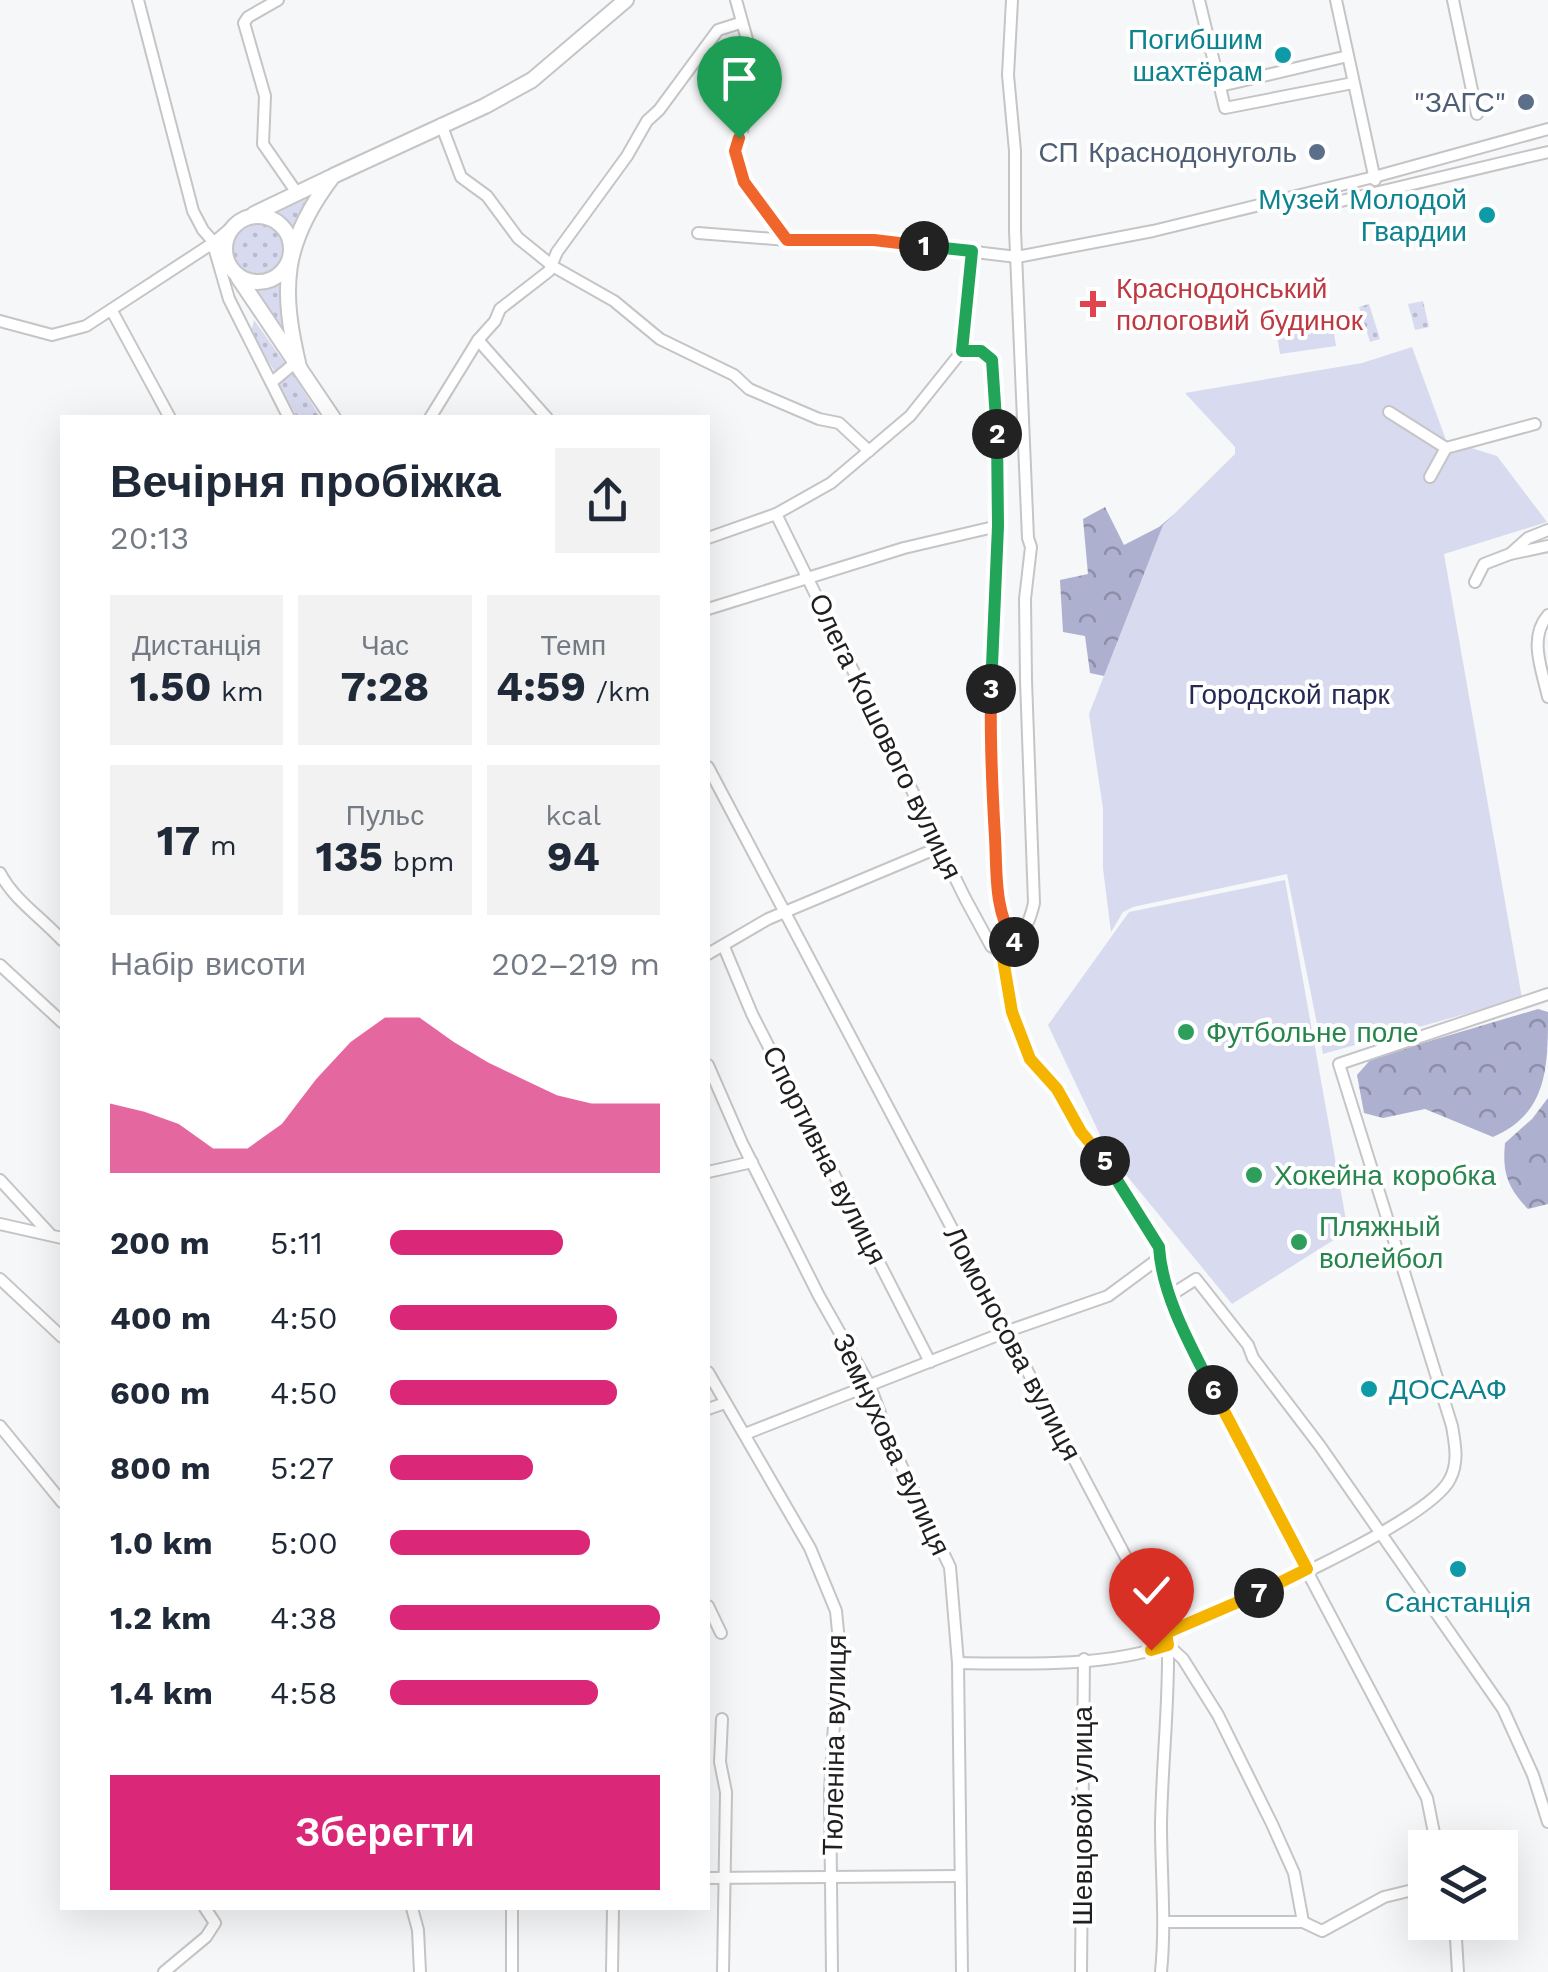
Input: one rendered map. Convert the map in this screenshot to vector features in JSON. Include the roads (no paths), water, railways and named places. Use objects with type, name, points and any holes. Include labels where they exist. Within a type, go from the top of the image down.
[{"type":"street","points":[[138,0],[193,211],[330,415]]},
{"type":"street","points":[[278,0],[248,17],[244,24],[265,96],[264,144],[296,193]]},
{"type":"street","points":[[0,321],[52,335],[86,326],[248,217],[486,106],[532,80],[626,0]]},
{"type":"street","points":[[736,0],[756,75],[754,94],[735,151],[736,164],[744,182],[787,240]]},
{"type":"street","points":[[1002,953],[1015,944],[1030,921],[1034,903],[1025,599],[1031,548],[1017,257],[1016,151],[1008,75],[1012,0]]},
{"type":"street","points":[[1199,0],[1225,108],[1353,83]]},
{"type":"street","points":[[1336,0],[1379,192]]},
{"type":"street","points":[[1453,0],[1477,114]]},
{"type":"street","points":[[432,415],[500,310],[549,272],[557,252],[648,121],[718,30],[740,23]]},
{"type":"street","points":[[1220,86],[1348,56]]},
{"type":"street","points":[[441,124],[461,177],[487,196],[518,238],[552,265],[614,301],[660,339],[734,376],[749,389],[819,419],[839,423],[869,450]]},
{"type":"street","points":[[698,233],[787,240],[874,240],[1017,257],[1153,231],[1291,198],[1542,131]]},
{"type":"street","points":[[1542,131],[1528,137],[1527,146],[1534,152],[1545,153]]},
{"type":"street","points":[[1291,198],[1324,205],[1545,153]]},
{"type":"street","points":[[234,269],[240,278],[260,282],[278,275],[333,176]]},
{"type":"street","points":[[248,217],[262,216],[279,224],[289,240],[286,284],[298,364]]},
{"type":"street","points":[[225,255],[224,243],[233,226]]},
{"type":"street","points":[[213,243],[229,299],[287,415]]},
{"type":"street","points":[[710,537],[776,514],[831,482],[910,416],[962,351],[972,251]]},
{"type":"street","points":[[112,311],[168,415]]},
{"type":"street","points":[[240,324],[262,312]]},
{"type":"street","points":[[478,340],[544,415]]},
{"type":"street","points":[[962,351],[981,351],[992,360],[998,526],[989,769],[996,883],[1002,919],[1015,944]]},
{"type":"street","points":[[272,382],[298,364]]},
{"type":"street","points":[[1389,412],[1446,448]]},
{"type":"street","points":[[1430,478],[1446,448],[1535,424]]},
{"type":"street","name":"Олега Кошового вулиця","points":[[776,514],[940,847],[992,946],[1002,953],[1012,1012],[1030,1059],[1057,1089],[1081,1132],[1096,1148],[1159,1247],[1158,1259],[1170,1295],[1226,1418],[1428,1798],[1434,1830]]},
{"type":"street","points":[[710,609],[904,548],[998,526]]},
{"type":"street","points":[[1510,554],[1528,538],[1548,530]]},
{"type":"street","points":[[1475,582],[1484,564],[1548,546]]},
{"type":"street","points":[[1548,615],[1538,630],[1537,650],[1548,697]]},
{"type":"street","name":"Ломоносова вулиця","points":[[710,771],[1167,1639],[1218,1715],[1294,1873],[1303,1922]]},
{"type":"street","points":[[710,953],[768,919],[940,847]]},
{"type":"street","points":[[0,872],[10,893],[60,938]]},
{"type":"street","name":"Спортивна вулиця","points":[[724,946],[752,1014],[930,1362]]},
{"type":"street","points":[[0,965],[60,1020]]},
{"type":"street","points":[[958,1663],[1084,1660],[1151,1650],[1380,1534],[1434,1498],[1450,1481],[1456,1456],[1452,1426],[1339,1064],[1548,994]]},
{"type":"street","name":"Земнухова вулиця","points":[[710,1069],[818,1296],[870,1386],[892,1446],[950,1568],[958,1663],[962,1972]]},
{"type":"street","points":[[710,1172],[752,1162]]},
{"type":"street","points":[[0,1180],[50,1233]]},
{"type":"street","points":[[0,1224],[60,1237]]},
{"type":"street","points":[[744,1434],[1108,1296],[1158,1259]]},
{"type":"street","points":[[0,1279],[60,1334]]},
{"type":"street","points":[[1170,1295],[1196,1280],[1248,1344],[1253,1358],[1320,1446],[1503,1709],[1533,1775],[1548,1822]]},
{"type":"street","name":"Тюленіна вулиця","points":[[710,1376],[810,1548],[836,1611],[839,1642],[830,1791],[832,1972]]},
{"type":"street","points":[[710,1408],[724,1403]]},
{"type":"street","points":[[0,1426],[60,1500]]},
{"type":"street","points":[[710,1610],[721,1633]]},
{"type":"street","points":[[1161,1972],[1166,1922],[1161,1903],[1161,1818],[1167,1639]]},
{"type":"street","name":"Шевцовой улица","points":[[1080,1972],[1084,1660]]},
{"type":"street","points":[[722,1719],[720,1762],[726,1792],[723,1972]]},
{"type":"street","points":[[710,1878],[959,1876]]},
{"type":"street","points":[[1166,1922],[1303,1922],[1322,1931],[1384,1898],[1408,1892]]},
{"type":"street","points":[[164,1972],[206,1937],[214,1923],[206,1910]]},
{"type":"street","points":[[413,1910],[418,1930],[420,1972]]},
{"type":"street","points":[[512,1910],[512,1972]]},
{"type":"street","points":[[612,1972],[613,1910]]},
{"type":"street","points":[[1456,1940],[1458,1972]]},
{"type":"place","name":"Погибшим шахтёрам","points":[[1283,55]]},
{"type":"place","name":"\"ЗАГС\"","points":[[1526,102]]},
{"type":"place","name":"СП Краснодонуголь","points":[[1317,152]]},
{"type":"place","name":"Музей Молодой Гвардии","points":[[1487,215]]},
{"type":"place","name":"Краснодонський пологовий будинок","points":[[1093,304]]},
{"type":"place","name":"Футбольне поле","points":[[1186,1032]]},
{"type":"place","name":"Хокейна коробка","points":[[1254,1175]]},
{"type":"place","name":"Пляжный волейбол","points":[[1299,1242]]},
{"type":"place","name":"ДОСААФ","points":[[1369,1389]]},
{"type":"place","name":"Санстанція","points":[[1458,1569]]},
{"type":"park label","name":"Городской парк","points":[[1289,694]]}]
